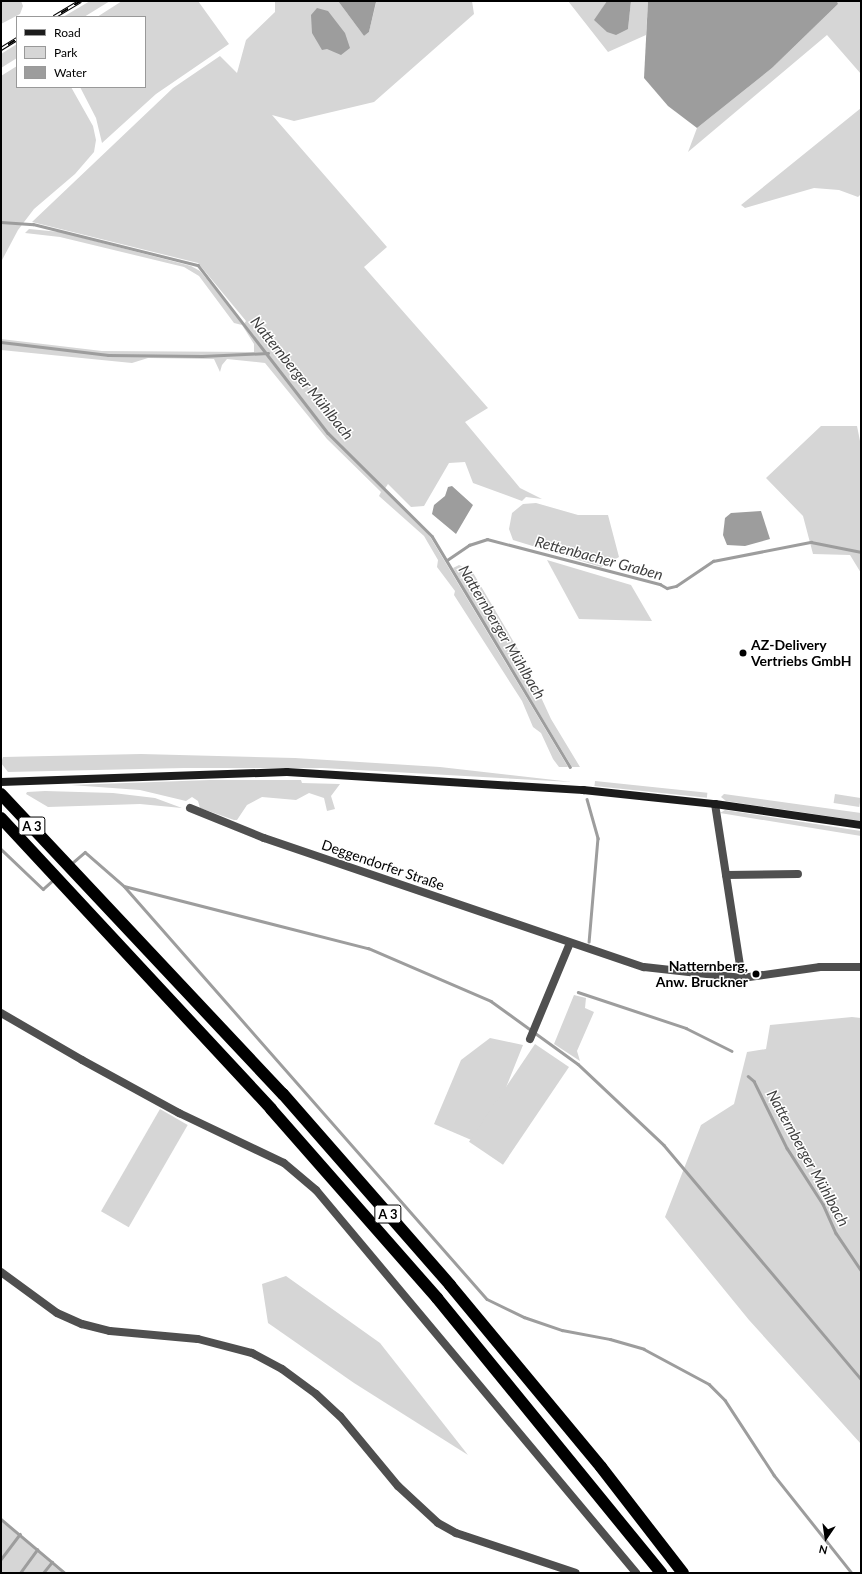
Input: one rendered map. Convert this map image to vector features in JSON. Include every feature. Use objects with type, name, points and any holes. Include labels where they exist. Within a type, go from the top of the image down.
[{"type":"highway","name":"A 3","points":[[1,794],[283,1094],[450,1285],[601,1467],[683,1573]]},
{"type":"highway","name":"A 3","points":[[1,818],[51,870],[270,1109],[432,1292],[587,1480],[661,1573]]},
{"type":"main road","points":[[1,782],[286,772],[583,790],[715,804],[861,825]]},
{"type":"street","points":[[715,804],[742,978]]},
{"type":"street","name":"Deggendorfer Straße","points":[[190,808],[264,838],[644,967],[742,978],[820,967],[861,967]]},
{"type":"street","points":[[726,875],[798,874]]},
{"type":"street","points":[[532,1034],[570,943]]},
{"type":"street","points":[[1,1013],[82,1060],[179,1112],[284,1162],[316,1190],[636,1573]]},
{"type":"street","points":[[1,1272],[57,1312],[82,1324],[110,1331],[198,1339],[252,1353],[282,1370],[331,1407],[366,1445],[398,1486],[438,1523],[456,1533],[576,1573]]},
{"type":"green space","points":[[1,1],[21,1],[23,6],[20,14],[1,24]]},
{"type":"green space","points":[[90,1],[110,1],[86,16],[65,16]]},
{"type":"green space","points":[[122,1],[198,1],[229,44],[156,94],[102,143],[96,118],[81,88],[146,88],[146,16],[99,16]]},
{"type":"green space","points":[[275,1],[338,1],[364,36],[369,32],[376,3],[373,1],[472,1],[474,14],[374,102],[294,121],[272,115],[387,247],[364,267],[488,408],[465,422],[520,488],[542,499],[526,497],[522,501],[473,483],[465,462],[449,463],[424,506],[411,507],[388,484],[384,490],[429,535],[568,767],[559,767],[553,759],[541,733],[533,727],[522,701],[454,595],[455,591],[437,567],[438,560],[424,536],[379,496],[381,492],[327,439],[265,363],[227,359],[222,365],[220,372],[214,359],[148,358],[132,363],[1,350],[1,339],[102,351],[254,352],[254,344],[242,325],[234,323],[199,276],[184,267],[60,237],[25,233],[29,229],[60,232],[191,266],[200,271],[244,324],[246,321],[198,263],[32,222],[173,88],[220,56],[237,73],[246,40],[275,12]]},
{"type":"green space","points":[[568,1],[607,1],[602,9],[628,29],[631,1],[648,1],[646,35],[608,52]]},
{"type":"green space","points":[[837,1],[861,1],[861,74],[827,35],[688,152],[697,128],[772,68],[838,4]]},
{"type":"green space","points":[[16,45],[16,59],[1,68],[1,54]]},
{"type":"green space","points":[[16,67],[16,88],[72,88],[93,126],[96,140],[94,152],[75,174],[34,209],[18,230],[1,262],[1,76]]},
{"type":"green space","points":[[861,108],[861,194],[858,197],[839,190],[814,188],[745,208],[741,205]]},
{"type":"green space","points":[[821,426],[857,426],[861,446],[861,573],[850,555],[813,554],[803,516],[766,478]]},
{"type":"green space","points":[[536,503],[578,515],[608,515],[619,557],[601,567],[513,540],[509,529],[512,513],[523,504]]},
{"type":"green space","points":[[547,560],[631,585],[652,621],[579,619]]},
{"type":"green space","points":[[459,565],[472,571],[522,656],[551,719],[580,767],[572,767],[474,605],[453,568]]},
{"type":"green space","points":[[141,754],[295,758],[440,767],[572,782],[322,768],[184,768],[8,772],[1,763],[3,757]]},
{"type":"green space","points":[[210,780],[301,780],[302,783],[340,784],[331,796],[335,809],[327,811],[324,798],[309,793],[296,800],[262,797],[247,805],[237,820],[200,808],[198,801],[192,797],[186,801],[140,790],[71,785]]},
{"type":"green space","points":[[595,781],[707,793],[707,798],[594,786]]},
{"type":"green space","points":[[45,791],[113,793],[155,798],[182,808],[140,804],[48,807],[26,794],[27,792]]},
{"type":"green space","points":[[724,794],[861,813],[861,821],[726,801],[721,797]]},
{"type":"green space","points":[[835,794],[861,798],[859,807],[834,803]]},
{"type":"green space","points":[[725,810],[861,831],[861,836],[720,813]]},
{"type":"green space","points":[[574,995],[586,998],[585,1008],[594,1012],[577,1051],[580,1061],[554,1044]]},
{"type":"green space","points":[[852,1017],[861,1018],[861,1444],[749,1320],[665,1217],[701,1125],[734,1104],[747,1052],[766,1049],[770,1025]]},
{"type":"green space","points":[[490,1038],[523,1045],[483,1145],[434,1124],[461,1060]]},
{"type":"green space","points":[[535,1044],[569,1067],[503,1165],[469,1142]]},
{"type":"green space","points":[[160,1109],[188,1125],[129,1227],[101,1211]]},
{"type":"green space","points":[[286,1276],[380,1343],[468,1455],[354,1383],[268,1323],[262,1284]]},
{"type":"green space","points":[[1,1521],[62,1573],[1,1573]]},
{"type":"water","points":[[338,1],[376,2],[369,32],[364,36]]},
{"type":"water","points":[[607,1],[631,1],[628,29],[616,35],[607,32],[594,20]]},
{"type":"water","points":[[648,1],[837,1],[838,4],[772,68],[697,128],[668,106],[644,78]]},
{"type":"water","points":[[317,8],[328,11],[345,33],[350,48],[341,55],[327,49],[322,50],[312,33],[311,15]]},
{"type":"water","points":[[452,486],[473,505],[456,534],[432,514],[434,505],[445,496],[448,487]]},
{"type":"water","points":[[761,511],[770,539],[745,546],[727,545],[723,535],[725,518],[731,513]]},
{"type":"waterway","name":"Natternberger Mühlbach","points":[[1,222],[33,224],[198,265],[328,433],[432,536],[570,767]]},
{"type":"waterway","points":[[1,342],[108,355],[202,356],[268,353]]},
{"type":"waterway","name":"Rettenbacher Graben","points":[[447,560],[469,545],[487,539],[660,584],[667,588],[676,586],[713,561],[811,542],[861,552]]},
{"type":"waterway","name":"Natternberger Mühlbach","points":[[587,799],[598,838],[589,942]]},
{"type":"waterway","points":[[1,849],[43,889],[53,880]]},
{"type":"waterway","points":[[71,864],[85,852],[124,886],[368,948],[491,1001],[578,1064],[664,1145],[861,1379]]},
{"type":"waterway","points":[[125,887],[487,1299],[524,1317],[562,1330],[610,1339],[644,1349],[709,1384],[725,1400],[774,1475],[852,1573]]},
{"type":"waterway","name":"Natternberger Mühlbach","points":[[578,992],[686,1028],[732,1051]]},
{"type":"waterway","name":"Natternberger Mühlbach","points":[[748,1076],[754,1081],[787,1148],[823,1204],[836,1233],[861,1270]]},
{"type":"waterway","points":[[1,1519],[65,1573]]},
{"type":"waterway","points":[[1,1559],[20,1534]]},
{"type":"waterway","points":[[20,1573],[37,1550]]},
{"type":"waterway","points":[[43,1573],[52,1562]]},
{"type":"railway","points":[[56,16],[81,1]]},
{"type":"railway","points":[[1,49],[16,40]]},
{"type":"place","name":"AZ-Delivery Vertriebs GmbH","points":[[743,653]]},
{"type":"place","name":"Natternberg, Anw. Bruckner","points":[[756,974]]}]
